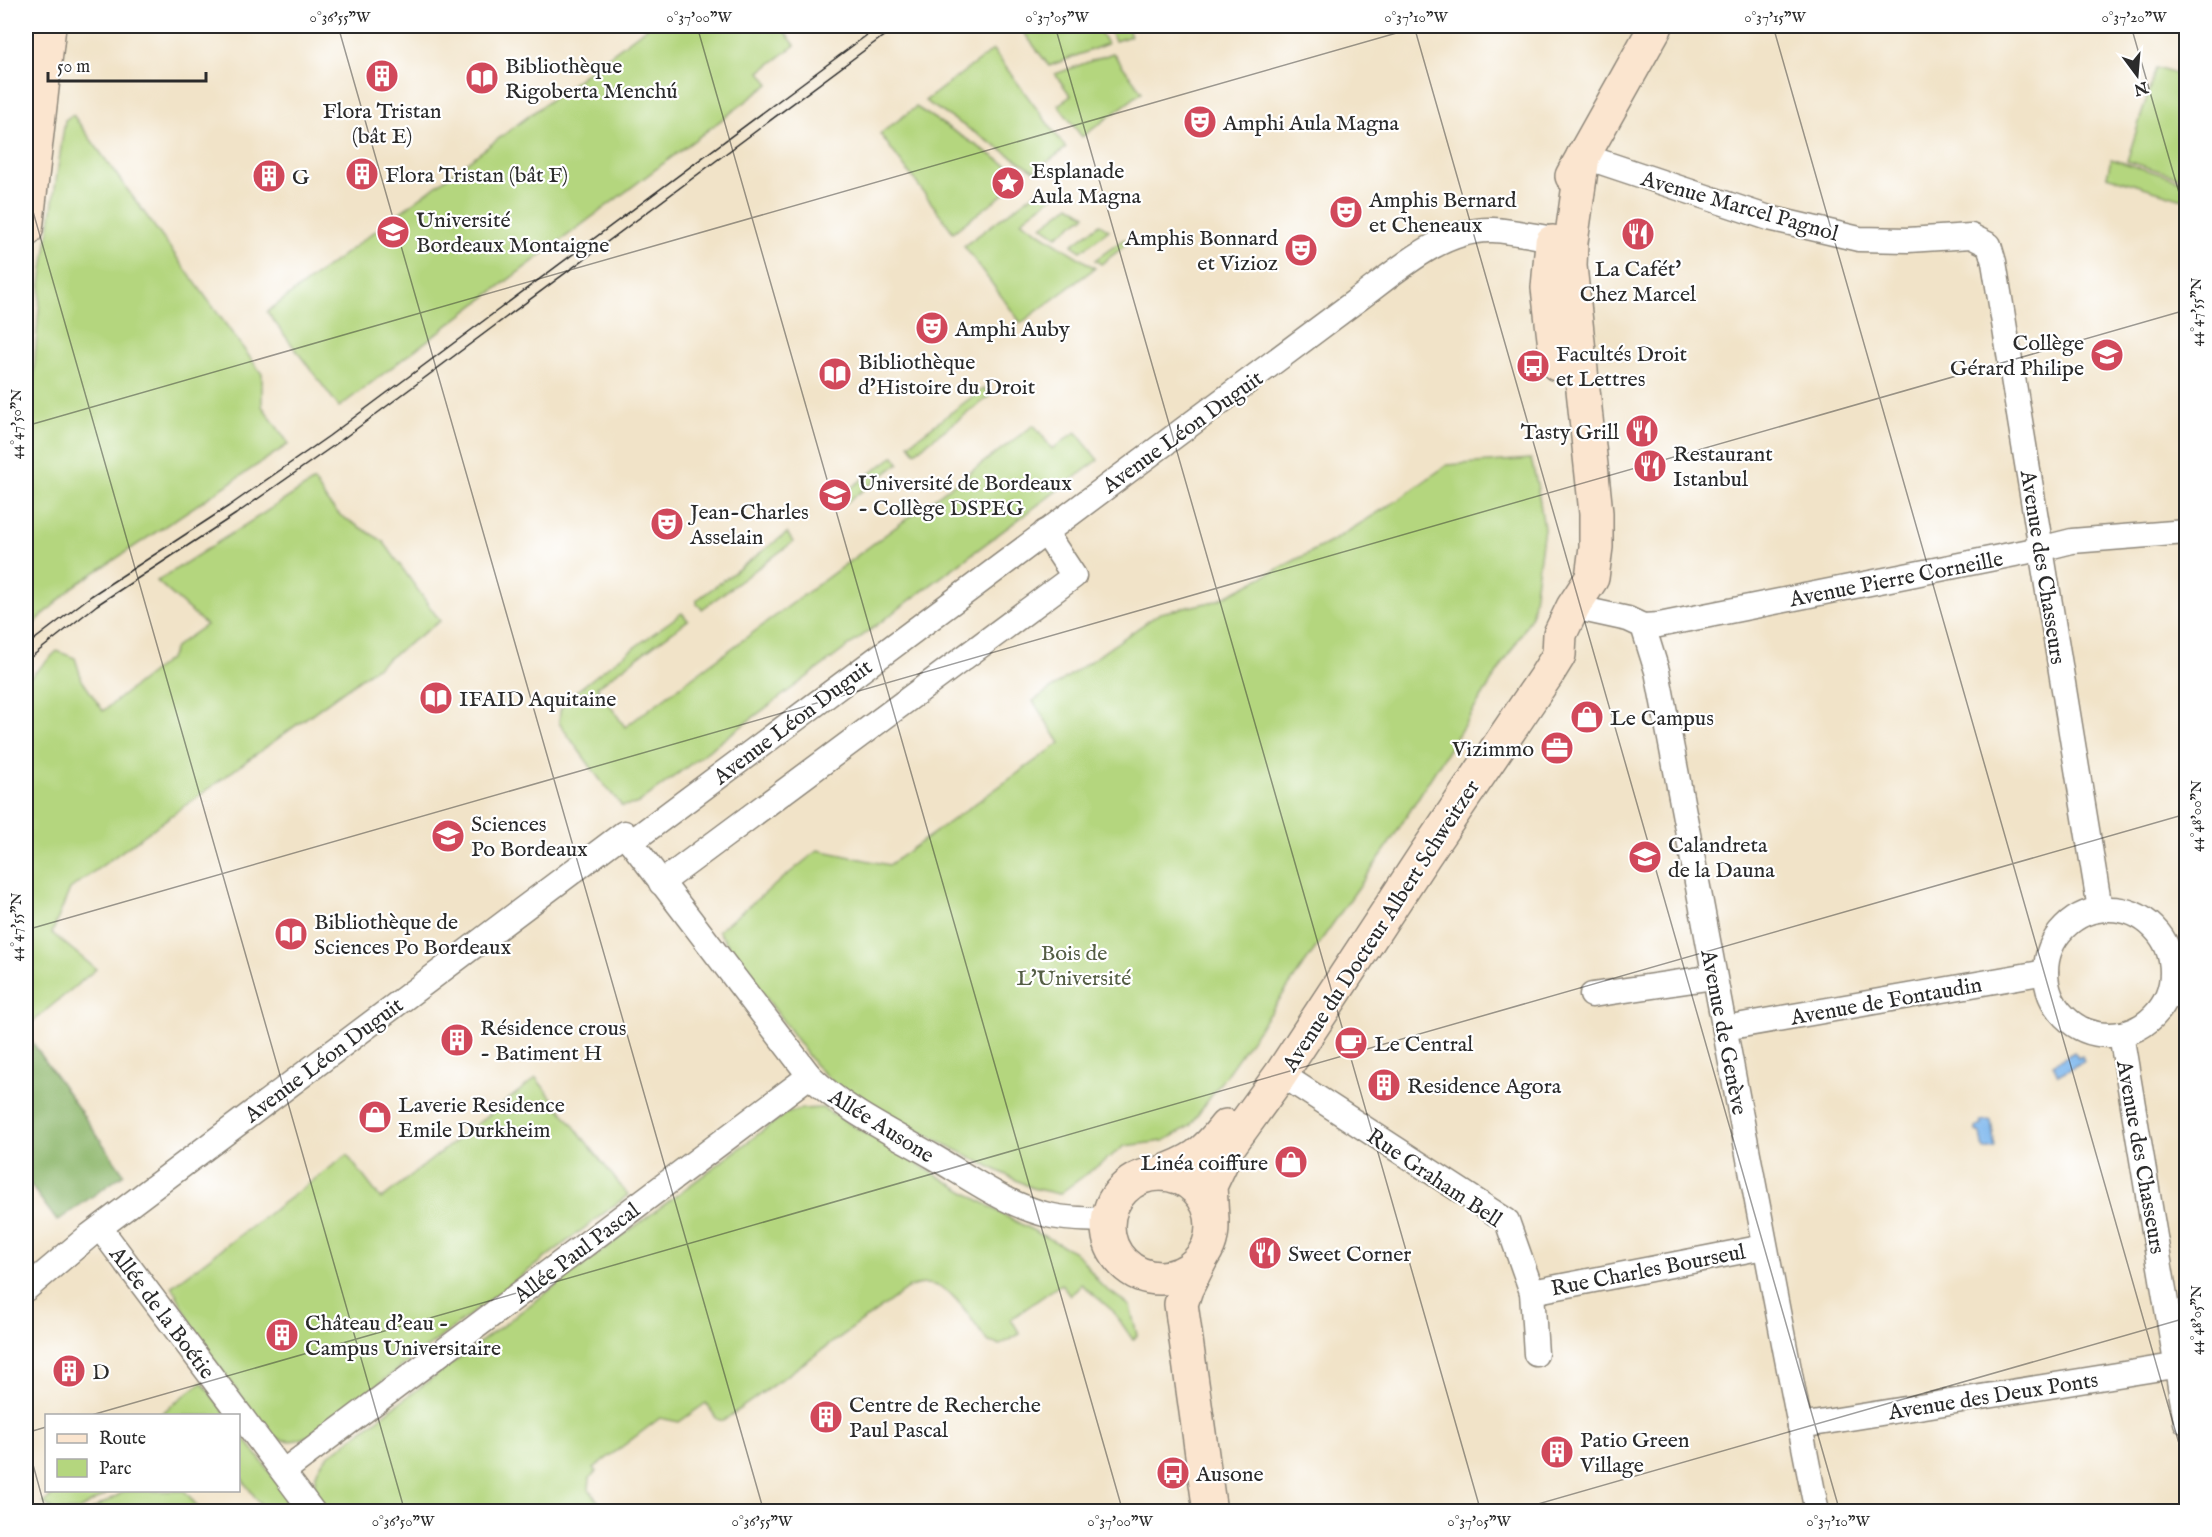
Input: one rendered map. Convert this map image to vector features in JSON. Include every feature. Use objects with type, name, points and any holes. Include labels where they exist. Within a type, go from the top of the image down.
[{"type":"main road","name":"Avenue du Docteur Albert Schweitzer","points":[[1212,1219],[1209,1186],[1229,1146],[1281,1074],[1559,655],[1567,620],[1579,515],[1568,460],[1548,288],[1552,239],[1561,194],[1656,26]]},
{"type":"main road","points":[[26,230],[47,35]]},
{"type":"main road","name":"Avenue du Docteur Albert Schweitzer","points":[[1158,1174],[1199,1156],[1217,1138],[1257,1086],[1415,850],[1533,669],[1544,647],[1567,620],[1592,578],[1596,547],[1595,505],[1570,266],[1571,242],[1583,156]]},
{"type":"main road","points":[[1197,1512],[1167,1321],[1155,1294],[1122,1263],[1113,1251],[1108,1236],[1107,1220],[1111,1206],[1119,1193],[1130,1183],[1143,1176],[1173,1175],[1187,1182],[1208,1204],[1212,1219],[1212,1233],[1208,1247],[1186,1289],[1181,1304],[1210,1512]]},
{"type":"main road","points":[[1135,1273],[1152,1278],[1170,1277],[1187,1271],[1201,1259]]},
{"type":"street","name":"Avenue Marcel Pagnol","points":[[1583,156],[1769,218],[1859,239],[1908,240],[1971,236]]},
{"type":"street","name":"Avenue Léon Duguit","points":[[26,1289],[99,1228],[627,837],[1440,241],[1476,231],[1493,230],[1552,239]]},
{"type":"street","name":"Avenue des Chasseurs","points":[[1971,236],[1989,245],[1994,262],[2100,909]]},
{"type":"street","points":[[661,883],[1074,576],[1045,532]]},
{"type":"street","name":"Avenue Pierre Corneille","points":[[1643,626],[1659,625],[2072,541],[2187,532]]},
{"type":"street","points":[[1567,620],[1628,619],[1643,626]]},
{"type":"street","name":"Avenue de Genève","points":[[1643,626],[1658,670],[1764,1247],[1816,1512]]},
{"type":"street","name":"Allée Ausone","points":[[627,837],[809,1075],[838,1100],[990,1190],[1025,1207],[1066,1218],[1107,1220]]},
{"type":"street","points":[[2100,909],[2121,910],[2142,918],[2178,949],[2167,998],[2158,1012],[2141,1026],[2121,1034],[2109,1035],[2087,1031],[2068,1020],[2050,993],[2046,972],[2049,953],[2059,933],[2079,916],[2100,909]]},
{"type":"street","name":"Avenue de Fontaudin","points":[[1725,1028],[2046,972]]},
{"type":"street","points":[[1592,995],[1714,977]]},
{"type":"street","name":"Avenue des Chasseurs","points":[[2121,1034],[2182,1365],[2187,1422]]},
{"type":"street","name":"Rue Graham Bell","points":[[1281,1074],[1507,1221],[1532,1292],[1536,1354]]},
{"type":"street","name":"Allée Paul Pascal","points":[[284,1471],[809,1075]]},
{"type":"street","name":"Allée de la Boétie","points":[[99,1228],[313,1512]]},
{"type":"street","name":"Rue Charles Bourseul","points":[[1532,1292],[1764,1247]]},
{"type":"street","name":"Avenue des Deux Ponts","points":[[1800,1426],[2182,1365]]},
{"type":"green space","points":[[649,26],[780,26],[795,45],[760,72],[769,84],[339,407],[267,312]]},
{"type":"green space","points":[[1019,26],[1097,26],[1107,44],[1049,66]]},
{"type":"green space","points":[[1107,26],[1126,26],[1131,36],[1115,41]]},
{"type":"green space","points":[[993,50],[1066,148],[1035,171],[925,101]]},
{"type":"green space","points":[[1113,53],[1142,92],[1082,137],[1058,105],[1071,96],[1055,74]]},
{"type":"green space","points":[[2156,68],[2186,77],[2186,179],[2127,161]]},
{"type":"green space","points":[[916,107],[1026,177],[953,232],[880,134]]},
{"type":"green space","points":[[73,115],[262,374],[262,406],[289,444],[73,587],[26,631],[26,467],[41,284],[65,120]]},
{"type":"green space","points":[[2111,159],[2186,182],[2186,200],[2107,176]]},
{"type":"green space","points":[[1043,187],[1055,195],[1021,221],[1095,268],[1021,323],[964,246]]},
{"type":"green space","points":[[1070,205],[1086,215],[1057,236],[1042,226]]},
{"type":"green space","points":[[1100,224],[1109,230],[1081,251],[1072,245]]},
{"type":"green space","points":[[1124,239],[1130,242],[1101,264],[1095,260]]},
{"type":"green space","points":[[984,388],[990,396],[915,452],[909,444]]},
{"type":"green space","points":[[1034,425],[1052,449],[1076,432],[1098,460],[637,804],[622,806],[559,723],[564,701],[682,613],[688,620],[597,687],[625,727]]},
{"type":"green space","points":[[894,456],[899,463],[834,512],[829,504]]},
{"type":"green space","name":"Bois de L'Université","points":[[1531,459],[1544,528],[1532,615],[1387,847],[1190,1126],[1164,1141],[1125,1146],[1059,1194],[1032,1188],[845,1094],[814,1064],[718,931],[818,850],[889,865],[1060,743],[1033,701],[1160,613],[1216,601],[1334,540],[1398,500],[1447,465]]},
{"type":"green space","points":[[314,481],[328,503],[341,516],[383,541],[440,621],[70,889],[52,933],[96,969],[26,1027],[26,681],[57,651],[75,658],[82,680],[103,711],[170,658],[176,646],[206,625],[157,581]]},
{"type":"green space","points":[[787,533],[793,542],[702,609],[697,604],[697,600]]},
{"type":"green space","points":[[28,1036],[124,1174],[57,1221],[26,1179],[26,1038]]},
{"type":"green space","points":[[536,1078],[628,1195],[313,1434],[291,1441],[269,1434],[201,1342],[172,1286],[347,1155],[381,1199]]},
{"type":"green space","points":[[823,1108],[1009,1218],[1073,1251],[1082,1259],[1101,1285],[1130,1306],[1137,1335],[1133,1340],[1113,1311],[1081,1284],[1070,1296],[1061,1284],[1011,1319],[1020,1334],[1000,1345],[989,1342],[985,1338],[962,1307],[945,1290],[935,1285],[923,1284],[910,1287],[723,1421],[717,1419],[706,1403],[679,1422],[660,1418],[594,1468],[596,1471],[590,1478],[589,1489],[605,1511],[328,1511],[316,1491],[315,1484],[317,1471],[327,1457],[785,1114],[801,1109]]},
{"type":"green space","points":[[202,1382],[226,1414],[161,1414]]},
{"type":"green space","points":[[240,1432],[299,1511],[265,1511],[240,1476]]},
{"type":"green space","points":[[57,1492],[110,1492],[77,1511],[55,1511],[43,1503]]},
{"type":"green space","points":[[123,1492],[186,1492],[201,1511],[90,1511]]},
{"type":"water","points":[[2074,1052],[2078,1058],[2082,1056],[2084,1061],[2058,1075],[2053,1064]]},
{"type":"water","points":[[1991,1120],[1995,1148],[1984,1150],[1981,1134],[1976,1132],[1976,1128],[1982,1125],[1981,1121]]},
{"type":"tram line","points":[[26,646],[91,596],[229,506],[329,436],[879,26]]},
{"type":"tram line","points":[[26,661],[97,605],[236,514],[336,444],[897,26]]},
{"type":"place","name":"Flora Tristan (bât E)","points":[[382,76]]},
{"type":"place","name":"Bibliothèque Rigoberta Menchú","points":[[482,78]]},
{"type":"place","name":"Amphi Aula Magna","points":[[1200,122]]},
{"type":"place","name":"Flora Tristan (bât F)","points":[[362,174]]},
{"type":"place","name":"G","points":[[269,176]]},
{"type":"place","name":"Esplanade Aula Magna","points":[[1008,183]]},
{"type":"place","name":"Amphis Bernard et Cheneaux","points":[[1346,212]]},
{"type":"place","name":"Université Bordeaux Montaigne","points":[[393,232]]},
{"type":"place","name":"La Cafét' Chez Marcel","points":[[1638,234]]},
{"type":"place","name":"Amphis Bonnard et Vizioz","points":[[1301,250]]},
{"type":"place","name":"Amphi Auby","points":[[932,328]]},
{"type":"place","name":"Collège Gérard Philipe","points":[[2107,355]]},
{"type":"place","name":"Facultés Droit et Lettres","points":[[1533,366]]},
{"type":"place","name":"Bibliothèque d'Histoire du Droit","points":[[835,374]]},
{"type":"place","name":"Tasty Grill","points":[[1642,431]]},
{"type":"place","name":"Restaurant Istanbul","points":[[1650,466]]},
{"type":"place","name":"Université de Bordeaux - Collège DSPEG","points":[[835,495]]},
{"type":"place","name":"Jean-Charles Asselain","points":[[667,524]]},
{"type":"place","name":"IFAID Aquitaine","points":[[436,698]]},
{"type":"place","name":"Le Campus","points":[[1587,717]]},
{"type":"place","name":"Vizimmo","points":[[1557,748]]},
{"type":"place","name":"Sciences Po Bordeaux","points":[[448,836]]},
{"type":"place","name":"Calandreta de la Dauna","points":[[1645,857]]},
{"type":"place","name":"Bibliothèque de Sciences Po Bordeaux","points":[[291,934]]},
{"type":"place","name":"Résidence crous - Batiment H","points":[[457,1040]]},
{"type":"place","name":"Le Central","points":[[1351,1043]]},
{"type":"place","name":"Residence Agora","points":[[1384,1085]]},
{"type":"place","name":"Laverie Residence Emile Durkheim","points":[[375,1117]]},
{"type":"place","name":"Linéa coiffure","points":[[1291,1162]]},
{"type":"place","name":"Sweet Corner","points":[[1265,1253]]},
{"type":"place","name":"Château d'eau - Campus Universitaire","points":[[282,1335]]},
{"type":"place","name":"D","points":[[69,1371]]},
{"type":"place","name":"Centre de Recherche Paul Pascal","points":[[826,1417]]},
{"type":"place","name":"Patio Green Village","points":[[1557,1452]]},
{"type":"place","name":"Ausone","points":[[1173,1473]]}]
